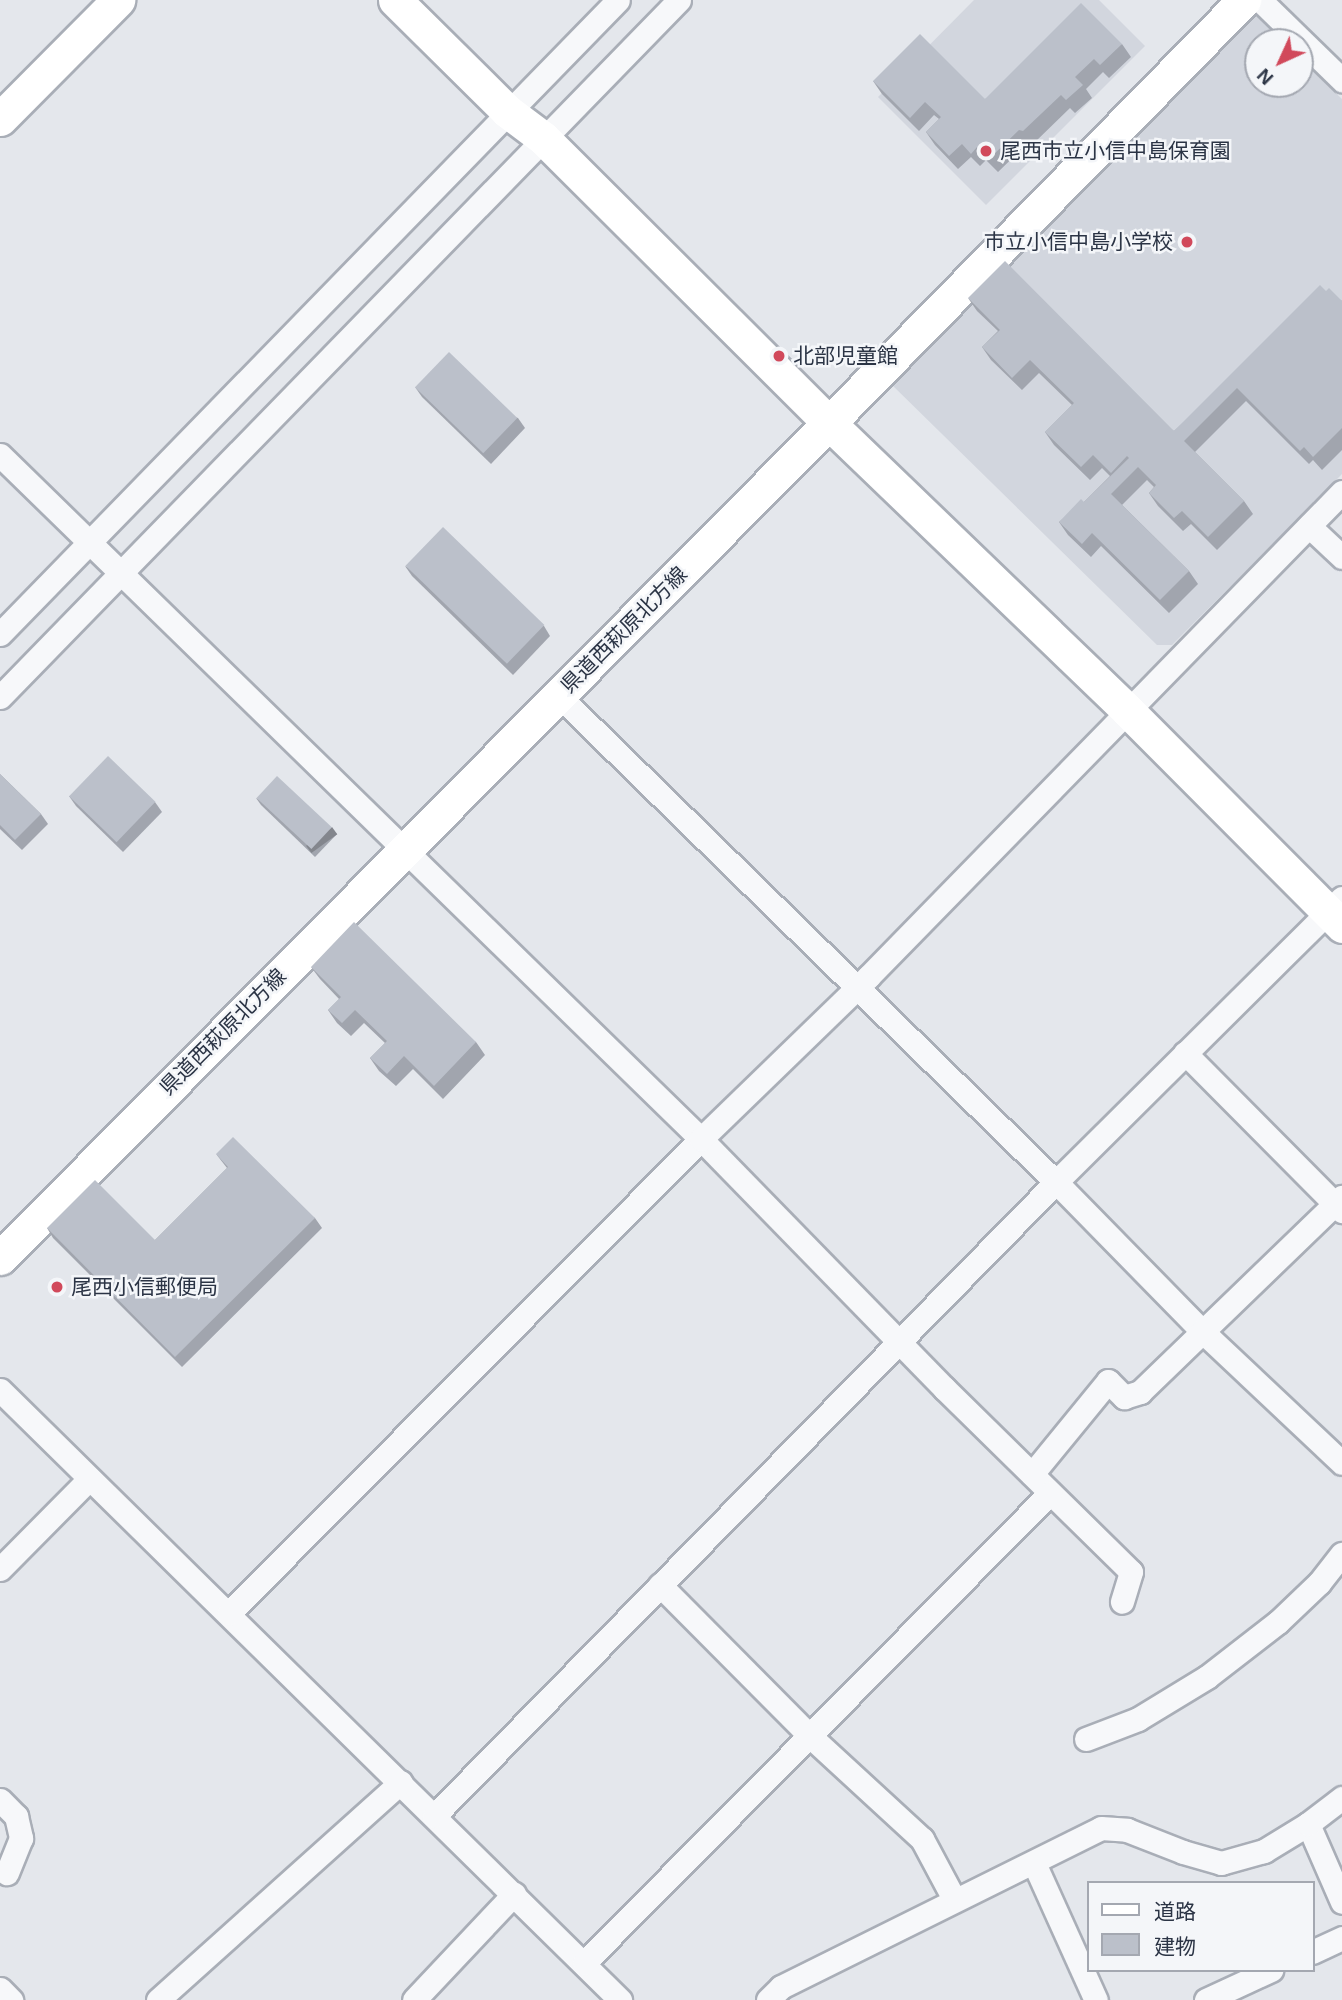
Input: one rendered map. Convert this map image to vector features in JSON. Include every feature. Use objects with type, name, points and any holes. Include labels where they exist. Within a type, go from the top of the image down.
[{"type":"main road","points":[[0,119],[118,0]]},
{"type":"main road","points":[[395,0],[507,111],[543,138],[829,423],[1337,912]]},
{"type":"main road","name":"県道西萩原北方線","points":[[0,1258],[404,848],[559,696],[829,423],[1244,0]]},
{"type":"street","points":[[0,634],[618,0]]},
{"type":"street","points":[[0,697],[679,0]]},
{"type":"street","points":[[1261,0],[1342,80]]},
{"type":"street","points":[[0,455],[123,571],[701,1139],[1131,1572],[1122,1602]]},
{"type":"street","points":[[229,1613],[701,1139],[856,989],[1342,492]]},
{"type":"street","points":[[1309,526],[1342,557]]},
{"type":"street","points":[[559,696],[1056,1182],[1202,1331],[1342,1463]]},
{"type":"street","points":[[434,1816],[1056,1182],[1185,1053],[1337,912]]},
{"type":"street","points":[[1032,1474],[1108,1381],[1124,1397],[1140,1392],[1340,1204],[1185,1053]]},
{"type":"street","points":[[0,1390],[620,2000]]},
{"type":"street","points":[[0,1569],[89,1479]]},
{"type":"street","points":[[584,1964],[1050,1493]]},
{"type":"street","points":[[1086,1739],[1138,1719],[1207,1677],[1278,1622],[1319,1584],[1342,1554]]},
{"type":"street","points":[[660,1586],[811,1737],[922,1839],[954,1899]]},
{"type":"street","points":[[158,2000],[401,1782]]},
{"type":"street","points":[[768,2000],[781,1987],[1101,1828],[1127,1830],[1183,1852],[1221,1863],[1264,1852],[1342,1798]]},
{"type":"street","points":[[0,1800],[16,1816],[21,1838],[7,1873]]},
{"type":"street","points":[[1308,1824],[1342,1902]]},
{"type":"street","points":[[1034,1863],[1096,2000]]},
{"type":"street","points":[[414,2000],[514,1895]]},
{"type":"street","points":[[1314,1951],[1342,1938]]},
{"type":"street","points":[[1206,2000],[1267,1972]]},
{"type":"street","points":[[0,1989],[11,2000]]},
{"type":"shaded area","name":"尾西市立小信中島保育園","points":[[974,0],[1099,0],[1145,46],[986,205],[878,97]]},
{"type":"shaded area","name":"市立小信中島小学校","points":[[1255,15],[1268,28],[1244,28],[1244,98],[1314,98],[1314,72],[1342,99],[1342,474],[1172,645],[1157,645],[891,384]]},
{"type":"building","points":[[1081,3],[1122,44],[1100,65],[1094,59],[1075,77],[1083,85],[1066,100],[1061,95],[989,159],[977,147],[971,154],[962,144],[949,156],[926,132],[941,117],[925,102],[910,118],[873,81],[920,34],[985,99]]},
{"type":"building","points":[[1005,261],[1174,431],[1320,285],[1326,291],[1329,288],[1342,301],[1342,428],[1313,457],[1304,447],[1300,451],[1237,388],[1184,441],[1244,501],[1208,537],[1182,511],[1174,518],[1149,493],[1156,485],[1138,467],[1111,494],[1189,571],[1160,600],[1092,533],[1082,544],[1059,522],[1081,499],[1084,502],[1129,458],[1127,456],[1111,473],[1093,455],[1081,467],[1045,432],[1074,403],[1030,360],[1012,378],[982,347],[1000,330],[968,298]]},
{"type":"building","points":[[449,352],[517,418],[483,453],[415,387]]},
{"type":"building","points":[[443,527],[544,625],[507,664],[405,566]]},
{"type":"building","points":[[108,756],[155,802],[117,842],[69,796]]},
{"type":"building","points":[[0,774],[41,814],[15,840],[0,825]]},
{"type":"building","points":[[277,776],[332,827],[311,849],[257,798]]},
{"type":"building","points":[[354,922],[476,1042],[434,1086],[404,1056],[387,1074],[370,1058],[387,1041],[355,1010],[342,1023],[328,1010],[341,997],[311,967]]},
{"type":"building","points":[[233,1137],[315,1218],[175,1357],[47,1228],[95,1180],[155,1240],[228,1167],[216,1154]]},
{"type":"place","name":"尾西市立小信中島保育園","points":[[986,151]]},
{"type":"place","name":"市立小信中島小学校","points":[[1187,242]]},
{"type":"place","name":"北部児童館","points":[[779,356]]},
{"type":"place","name":"尾西小信郵便局","points":[[57,1287]]}]
